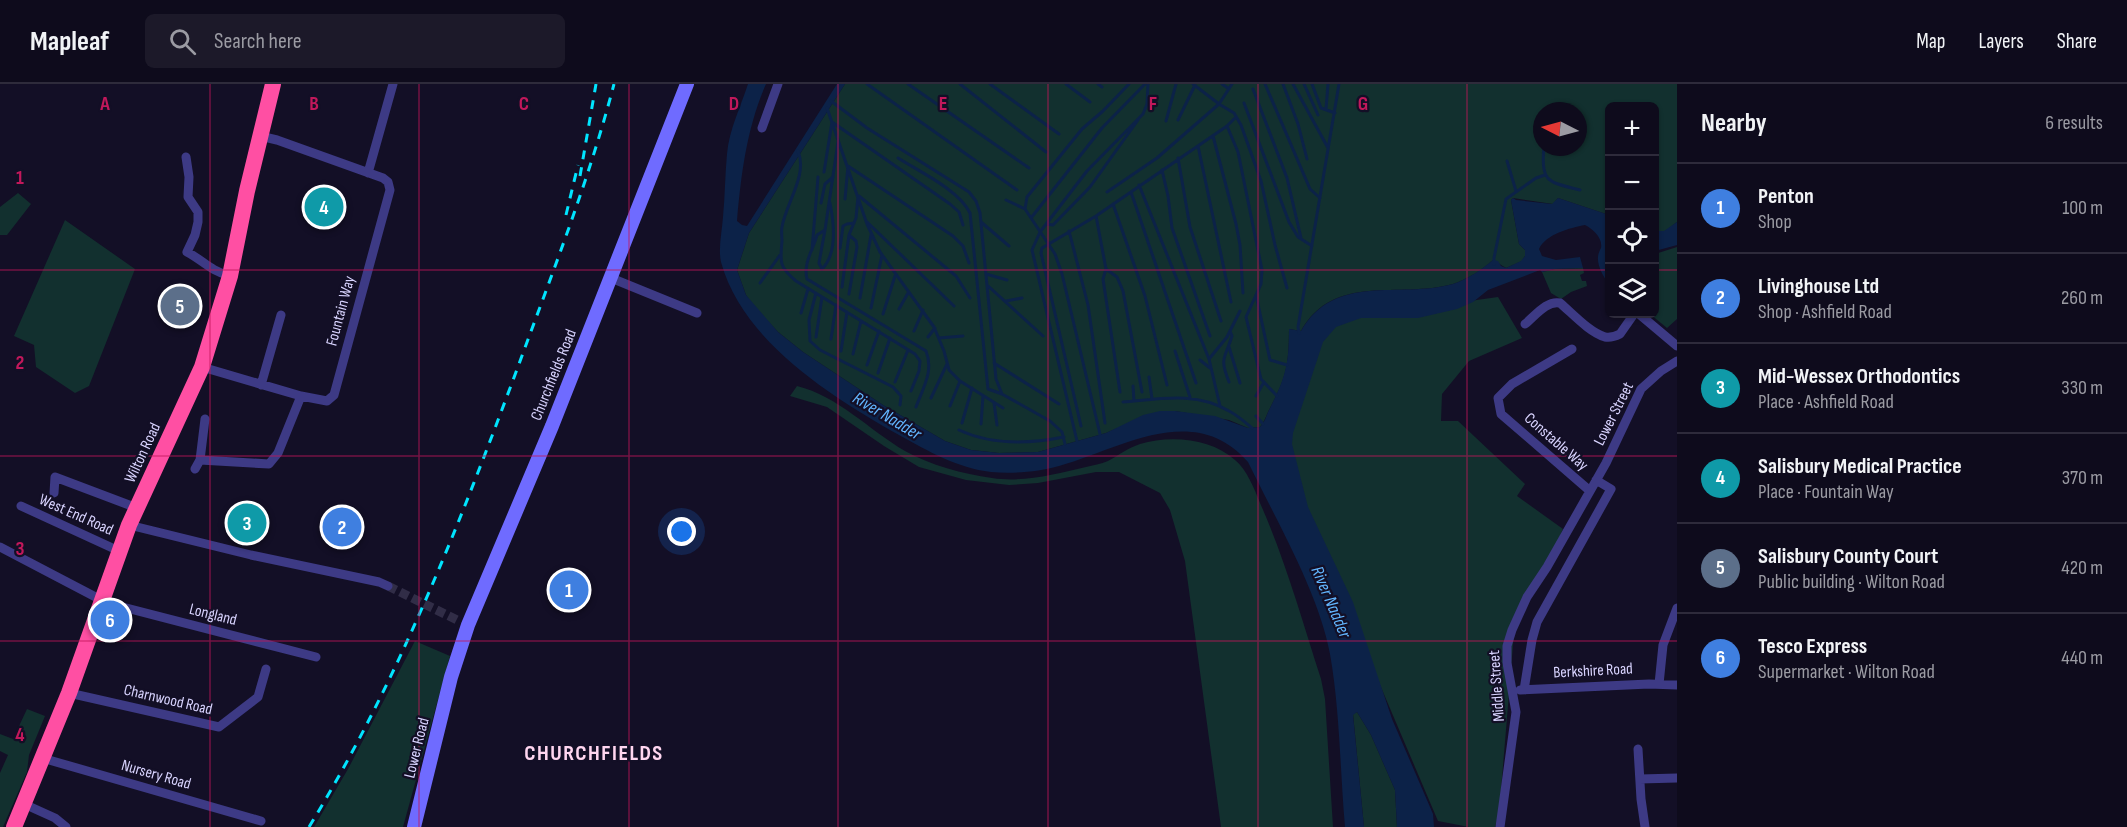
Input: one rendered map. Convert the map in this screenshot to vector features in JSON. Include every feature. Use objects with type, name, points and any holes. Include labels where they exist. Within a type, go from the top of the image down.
[{"type":"highway","name":"Wilton Road","points":[[14,827],[69,693],[129,525],[202,367],[230,276],[273,84]]},
{"type":"street","points":[[368,172],[393,84]]},
{"type":"street","name":"Churchfields Road","points":[[451,677],[463,623],[533,473],[687,84]]},
{"type":"street","points":[[762,128],[778,84]]},
{"type":"street","name":"Fountain Way","points":[[202,367],[301,396],[327,401],[334,395],[390,189],[388,182],[383,178],[260,136]]},
{"type":"street","points":[[186,157],[189,177],[188,197],[198,212],[195,235],[187,252],[196,256],[212,270],[230,276]]},
{"type":"street","points":[[611,278],[697,313]]},
{"type":"street","points":[[1525,324],[1547,305],[1555,302],[1560,303],[1589,327],[1606,337],[1620,334],[1631,318]]},
{"type":"street","points":[[261,385],[281,315]]},
{"type":"street","points":[[1644,318],[1677,346]]},
{"type":"street","name":"Constable Way","points":[[1572,349],[1512,384],[1498,398],[1501,414],[1590,491]]},
{"type":"street","name":"Lower Street","points":[[1590,491],[1613,450],[1641,389],[1661,371],[1677,361]]},
{"type":"street","points":[[200,460],[269,464],[278,453],[301,396]]},
{"type":"street","points":[[195,469],[200,460],[205,419]]},
{"type":"street","points":[[54,494],[55,477],[137,508]]},
{"type":"street","name":"Middle Street","points":[[1524,690],[1536,622],[1611,489],[1596,480]]},
{"type":"street","name":"Middle Street","points":[[1500,827],[1516,712],[1507,653],[1512,630],[1527,597],[1547,567],[1590,491]]},
{"type":"street","name":"West End Road","points":[[21,506],[119,551]]},
{"type":"street","points":[[129,525],[379,582],[388,586]]},
{"type":"street","name":"Longland","points":[[0,547],[102,601],[316,657]]},
{"type":"street","points":[[1659,684],[1663,645],[1677,608]]},
{"type":"street","name":"Charnwood Road","points":[[69,693],[219,727],[258,697],[266,669]]},
{"type":"street","name":"Lower Road","points":[[414,827],[451,677]]},
{"type":"street","name":"Berkshire Road","points":[[1511,691],[1677,685]]},
{"type":"street","points":[[1638,749],[1645,827]]},
{"type":"street","name":"Nursery Road","points":[[42,758],[261,821]]},
{"type":"street","points":[[1640,779],[1677,778]]},
{"type":"street","points":[[24,804],[55,818],[66,827]]},
{"type":"green space","points":[[845,84],[1677,84],[1677,222],[1664,232],[1659,231],[1659,102],[1605,102],[1605,214],[1558,198],[1553,204],[1513,198],[1511,200],[1519,244],[1525,250],[1522,261],[1506,268],[1493,260],[1475,274],[1453,284],[1432,288],[1369,291],[1349,294],[1331,301],[1315,313],[1301,331],[1289,329],[1285,371],[1279,389],[1260,427],[1248,428],[1229,420],[1175,411],[1038,452],[999,453],[971,450],[945,441],[883,405],[803,352],[778,332],[753,305],[746,295],[737,270],[749,233]]},
{"type":"green space","points":[[18,193],[31,204],[7,235],[0,235],[0,207]]},
{"type":"green space","points":[[65,220],[135,269],[89,386],[75,393],[36,367],[34,345],[14,336]]},
{"type":"green space","points":[[1677,247],[1677,319],[1667,328],[1655,318],[1659,318],[1659,253]]},
{"type":"green space","points":[[1583,268],[1584,273],[1580,275],[1582,281],[1586,281],[1587,286],[1561,299],[1551,293],[1542,272],[1555,269]]},
{"type":"green space","points":[[1498,297],[1522,338],[1469,361],[1442,394],[1441,421],[1458,421],[1525,484],[1517,496],[1563,529],[1515,621],[1499,814],[1495,827],[1469,827],[1438,821],[1279,448],[1315,346],[1335,320]]},
{"type":"green space","points":[[797,386],[840,405],[892,443],[925,461],[981,476],[1027,479],[1051,475],[1103,463],[1136,446],[1152,441],[1177,439],[1214,447],[1235,460],[1250,480],[1269,524],[1321,679],[1325,699],[1333,827],[1221,827],[1185,561],[1170,510],[1160,493],[1119,472],[1096,472],[1038,483],[1009,485],[966,480],[919,467],[827,407],[790,396]]},
{"type":"green space","points":[[415,641],[450,656],[403,827],[314,827],[348,769]]},
{"type":"green space","points":[[27,709],[45,716],[29,755],[27,772],[3,827],[0,827],[0,773],[8,755],[0,751],[0,734],[13,739]]},
{"type":"green space","points":[[1357,712],[1371,735],[1395,790],[1397,827],[1364,827],[1353,714]]},
{"type":"water","name":"River Nadder","points":[[748,84],[766,84],[754,117],[741,186],[737,221],[747,226],[837,84],[845,84],[749,233],[737,270],[746,295],[778,332],[803,352],[883,405],[945,441],[971,450],[999,453],[1038,452],[1106,433],[1143,415],[1160,411],[1215,416],[1248,428],[1260,427],[1279,389],[1285,371],[1289,329],[1301,331],[1315,313],[1332,301],[1350,294],[1370,291],[1432,288],[1453,284],[1474,274],[1493,260],[1506,268],[1521,261],[1525,256],[1525,250],[1519,244],[1511,200],[1513,198],[1552,204],[1558,198],[1605,214],[1605,278],[1599,264],[1601,244],[1599,237],[1585,225],[1566,230],[1547,239],[1539,249],[1542,256],[1556,260],[1580,257],[1583,268],[1542,272],[1540,270],[1488,290],[1473,302],[1457,309],[1418,318],[1361,318],[1336,327],[1323,342],[1293,433],[1292,444],[1308,507],[1353,602],[1392,719],[1433,814],[1434,827],[1397,827],[1395,790],[1371,735],[1357,712],[1353,715],[1364,827],[1345,827],[1336,697],[1324,631],[1295,556],[1248,462],[1227,444],[1204,434],[1181,432],[1156,434],[1043,470],[991,472],[966,467],[932,453],[846,403],[819,385],[769,342],[732,291],[721,262],[720,246],[726,162],[733,127]]},
{"type":"water","points":[[1677,222],[1677,245],[1659,250],[1659,231],[1664,231]]},
{"type":"waterway","points":[[867,84],[1017,190]]},
{"type":"waterway","points":[[908,84],[1029,168]]},
{"type":"waterway","points":[[960,84],[1046,152]]},
{"type":"waterway","points":[[990,84],[1059,134]]},
{"type":"waterway","points":[[1066,84],[1090,102]]},
{"type":"waterway","points":[[1098,84],[1102,87]]},
{"type":"waterway","points":[[1100,434],[1062,274],[1055,254],[1025,209],[1027,197],[1082,129],[1129,84]]},
{"type":"waterway","points":[[1031,218],[1102,128],[1145,84]]},
{"type":"waterway","points":[[1077,441],[1032,250],[1040,232],[1087,171],[1143,114],[1147,104],[1148,84]]},
{"type":"waterway","points":[[1166,121],[1176,84]]},
{"type":"waterway","points":[[1107,192],[1157,158],[1219,104],[1193,84]]},
{"type":"waterway","points":[[1222,84],[1229,89]]},
{"type":"waterway","points":[[1232,84],[1219,104],[1234,113],[1241,125],[1261,181],[1287,288]]},
{"type":"waterway","points":[[1265,84],[1310,189],[1320,198]]},
{"type":"waterway","points":[[1283,84],[1298,124],[1307,159]]},
{"type":"waterway","points":[[1293,84],[1328,148]]},
{"type":"waterway","points":[[1304,84],[1318,115]]},
{"type":"waterway","points":[[1312,84],[1321,108],[1335,113]]},
{"type":"waterway","points":[[1326,109],[1328,84]]},
{"type":"waterway","points":[[1299,333],[1298,327],[1339,84]]},
{"type":"waterway","points":[[1178,120],[1195,85]]},
{"type":"waterway","points":[[1253,89],[1287,178],[1301,238]]},
{"type":"waterway","points":[[831,101],[867,128],[969,192],[976,201],[980,213],[996,379],[1002,394],[1050,421],[1062,432],[1065,444]]},
{"type":"waterway","points":[[1244,103],[1289,222],[1298,237],[1312,246]]},
{"type":"waterway","points":[[827,108],[867,224],[880,252],[934,327],[949,370],[960,381],[1003,408]]},
{"type":"waterway","points":[[1081,426],[1041,253],[1042,248],[1096,216],[1227,126],[1236,117]]},
{"type":"waterway","points":[[1046,224],[1053,225],[1090,187],[1138,120]]},
{"type":"waterway","points":[[824,172],[832,122],[950,204],[959,212],[963,225]]},
{"type":"waterway","points":[[1227,126],[1238,152],[1262,270],[1261,284],[1246,317],[1261,379],[1277,396]]},
{"type":"waterway","points":[[1213,136],[1236,224],[1240,245],[1243,293]]},
{"type":"waterway","points":[[838,142],[825,230],[817,235],[806,267],[807,279],[926,351],[928,372],[916,407]]},
{"type":"waterway","points":[[1198,146],[1231,302]]},
{"type":"waterway","points":[[798,151],[800,170],[782,229],[782,264],[786,272],[796,281],[915,354],[920,361],[919,371],[911,391]]},
{"type":"waterway","points":[[1543,156],[1545,174],[1549,179],[1580,190]]},
{"type":"waterway","points":[[898,158],[948,189],[970,213],[988,389],[1002,394]]},
{"type":"waterway","points":[[1178,158],[1190,227],[1221,321]]},
{"type":"waterway","points":[[1507,161],[1516,191]]},
{"type":"waterway","points":[[845,199],[848,166],[953,236],[963,246],[969,263]]},
{"type":"waterway","points":[[1162,170],[1172,228],[1210,336]]},
{"type":"waterway","points":[[1494,264],[1506,199],[1536,178],[1545,175]]},
{"type":"waterway","points":[[812,250],[818,177]]},
{"type":"waterway","points":[[821,203],[825,184],[833,177]]},
{"type":"waterway","points":[[1139,185],[1209,359]]},
{"type":"waterway","points":[[1131,192],[1196,383]]},
{"type":"waterway","points":[[859,196],[956,276],[970,298]]},
{"type":"waterway","points":[[849,294],[857,247],[856,241],[849,235],[856,218],[858,197]]},
{"type":"waterway","points":[[1006,200],[1025,209]]},
{"type":"waterway","points":[[825,230],[819,263],[822,269],[827,263],[832,247],[833,220],[830,203]]},
{"type":"waterway","points":[[1113,204],[1145,296],[1167,385]]},
{"type":"waterway","points":[[1096,216],[1106,269],[1103,279],[1120,392]]},
{"type":"waterway","points":[[867,222],[954,306]]},
{"type":"waterway","points":[[981,222],[1009,246]]},
{"type":"waterway","points":[[840,248],[843,226],[854,223]]},
{"type":"waterway","points":[[1069,231],[1088,305],[1105,423]]},
{"type":"waterway","points":[[842,287],[849,235]]},
{"type":"waterway","points":[[860,298],[871,235]]},
{"type":"waterway","points":[[760,283],[780,255]]},
{"type":"waterway","points":[[871,308],[882,255]]},
{"type":"waterway","points":[[1106,269],[1117,277],[1123,291],[1142,392]]},
{"type":"waterway","points":[[986,274],[1007,280]]},
{"type":"waterway","points":[[883,314],[895,276]]},
{"type":"waterway","points":[[987,285],[1043,336]]},
{"type":"waterway","points":[[801,313],[808,289]]},
{"type":"waterway","name":"River Nadder","points":[[816,293],[809,320],[810,341],[820,350],[893,387],[901,396],[900,405]]},
{"type":"waterway","points":[[899,309],[908,293]]},
{"type":"waterway","points":[[1256,295],[1270,360],[1287,365]]},
{"type":"waterway","points":[[816,337],[822,297]]},
{"type":"waterway","points":[[1006,301],[1022,298]]},
{"type":"waterway","points":[[831,339],[836,305]]},
{"type":"waterway","points":[[914,331],[923,310]]},
{"type":"waterway","points":[[1220,406],[1209,359],[1227,337],[1240,311]]},
{"type":"waterway","points":[[841,351],[847,312]]},
{"type":"waterway","points":[[853,354],[861,321]]},
{"type":"waterway","points":[[928,337],[935,328]]},
{"type":"waterway","points":[[867,365],[879,331]]},
{"type":"waterway","points":[[1229,382],[1224,363],[1232,336],[1230,331]]},
{"type":"waterway","points":[[939,338],[963,336]]},
{"type":"waterway","points":[[878,373],[890,338]]},
{"type":"waterway","points":[[1229,347],[1240,383]]},
{"type":"waterway","points":[[895,382],[908,350]]},
{"type":"waterway","points":[[1175,351],[1190,397]]},
{"type":"waterway","points":[[1200,360],[1210,368]]},
{"type":"waterway","points":[[994,363],[1059,404]]},
{"type":"waterway","points":[[931,398],[947,364]]},
{"type":"waterway","points":[[1149,377],[1152,399]]},
{"type":"waterway","points":[[950,406],[960,381]]},
{"type":"waterway","points":[[1256,396],[1264,382]]},
{"type":"waterway","points":[[1133,386],[1134,401]]},
{"type":"waterway","points":[[962,423],[972,388]]},
{"type":"waterway","points":[[981,424],[983,396]]},
{"type":"waterway","points":[[1123,402],[1164,398],[1204,401],[1232,413],[1252,428]]},
{"type":"waterway","points":[[994,403],[997,425]]},
{"type":"waterway","points":[[1256,416],[1263,424]]},
{"type":"waterway","points":[[959,430],[971,435],[1010,442],[1064,437]]},
{"type":"tunnel","points":[[388,586],[457,620]]},
{"type":"railway","points":[[580,176],[596,84]]},
{"type":"railway","points":[[309,827],[371,716],[399,659],[450,542],[497,424],[570,225],[614,84]]},
{"type":"railway","points":[[566,215],[578,165]]},
{"type":"place","name":"Salisbury Medical Practice","points":[[324,207]]},
{"type":"place","name":"Salisbury County Court","points":[[180,306]]},
{"type":"place","name":"Mid-Wessex Orthodontics","points":[[247,523]]},
{"type":"place","name":"Livinghouse Ltd","points":[[342,527]]},
{"type":"place","name":"Penton","points":[[569,590]]},
{"type":"place","name":"Tesco Express","points":[[110,620]]},
{"type":"district","name":"CHURCHFIELDS","points":[[594,753]]}]
